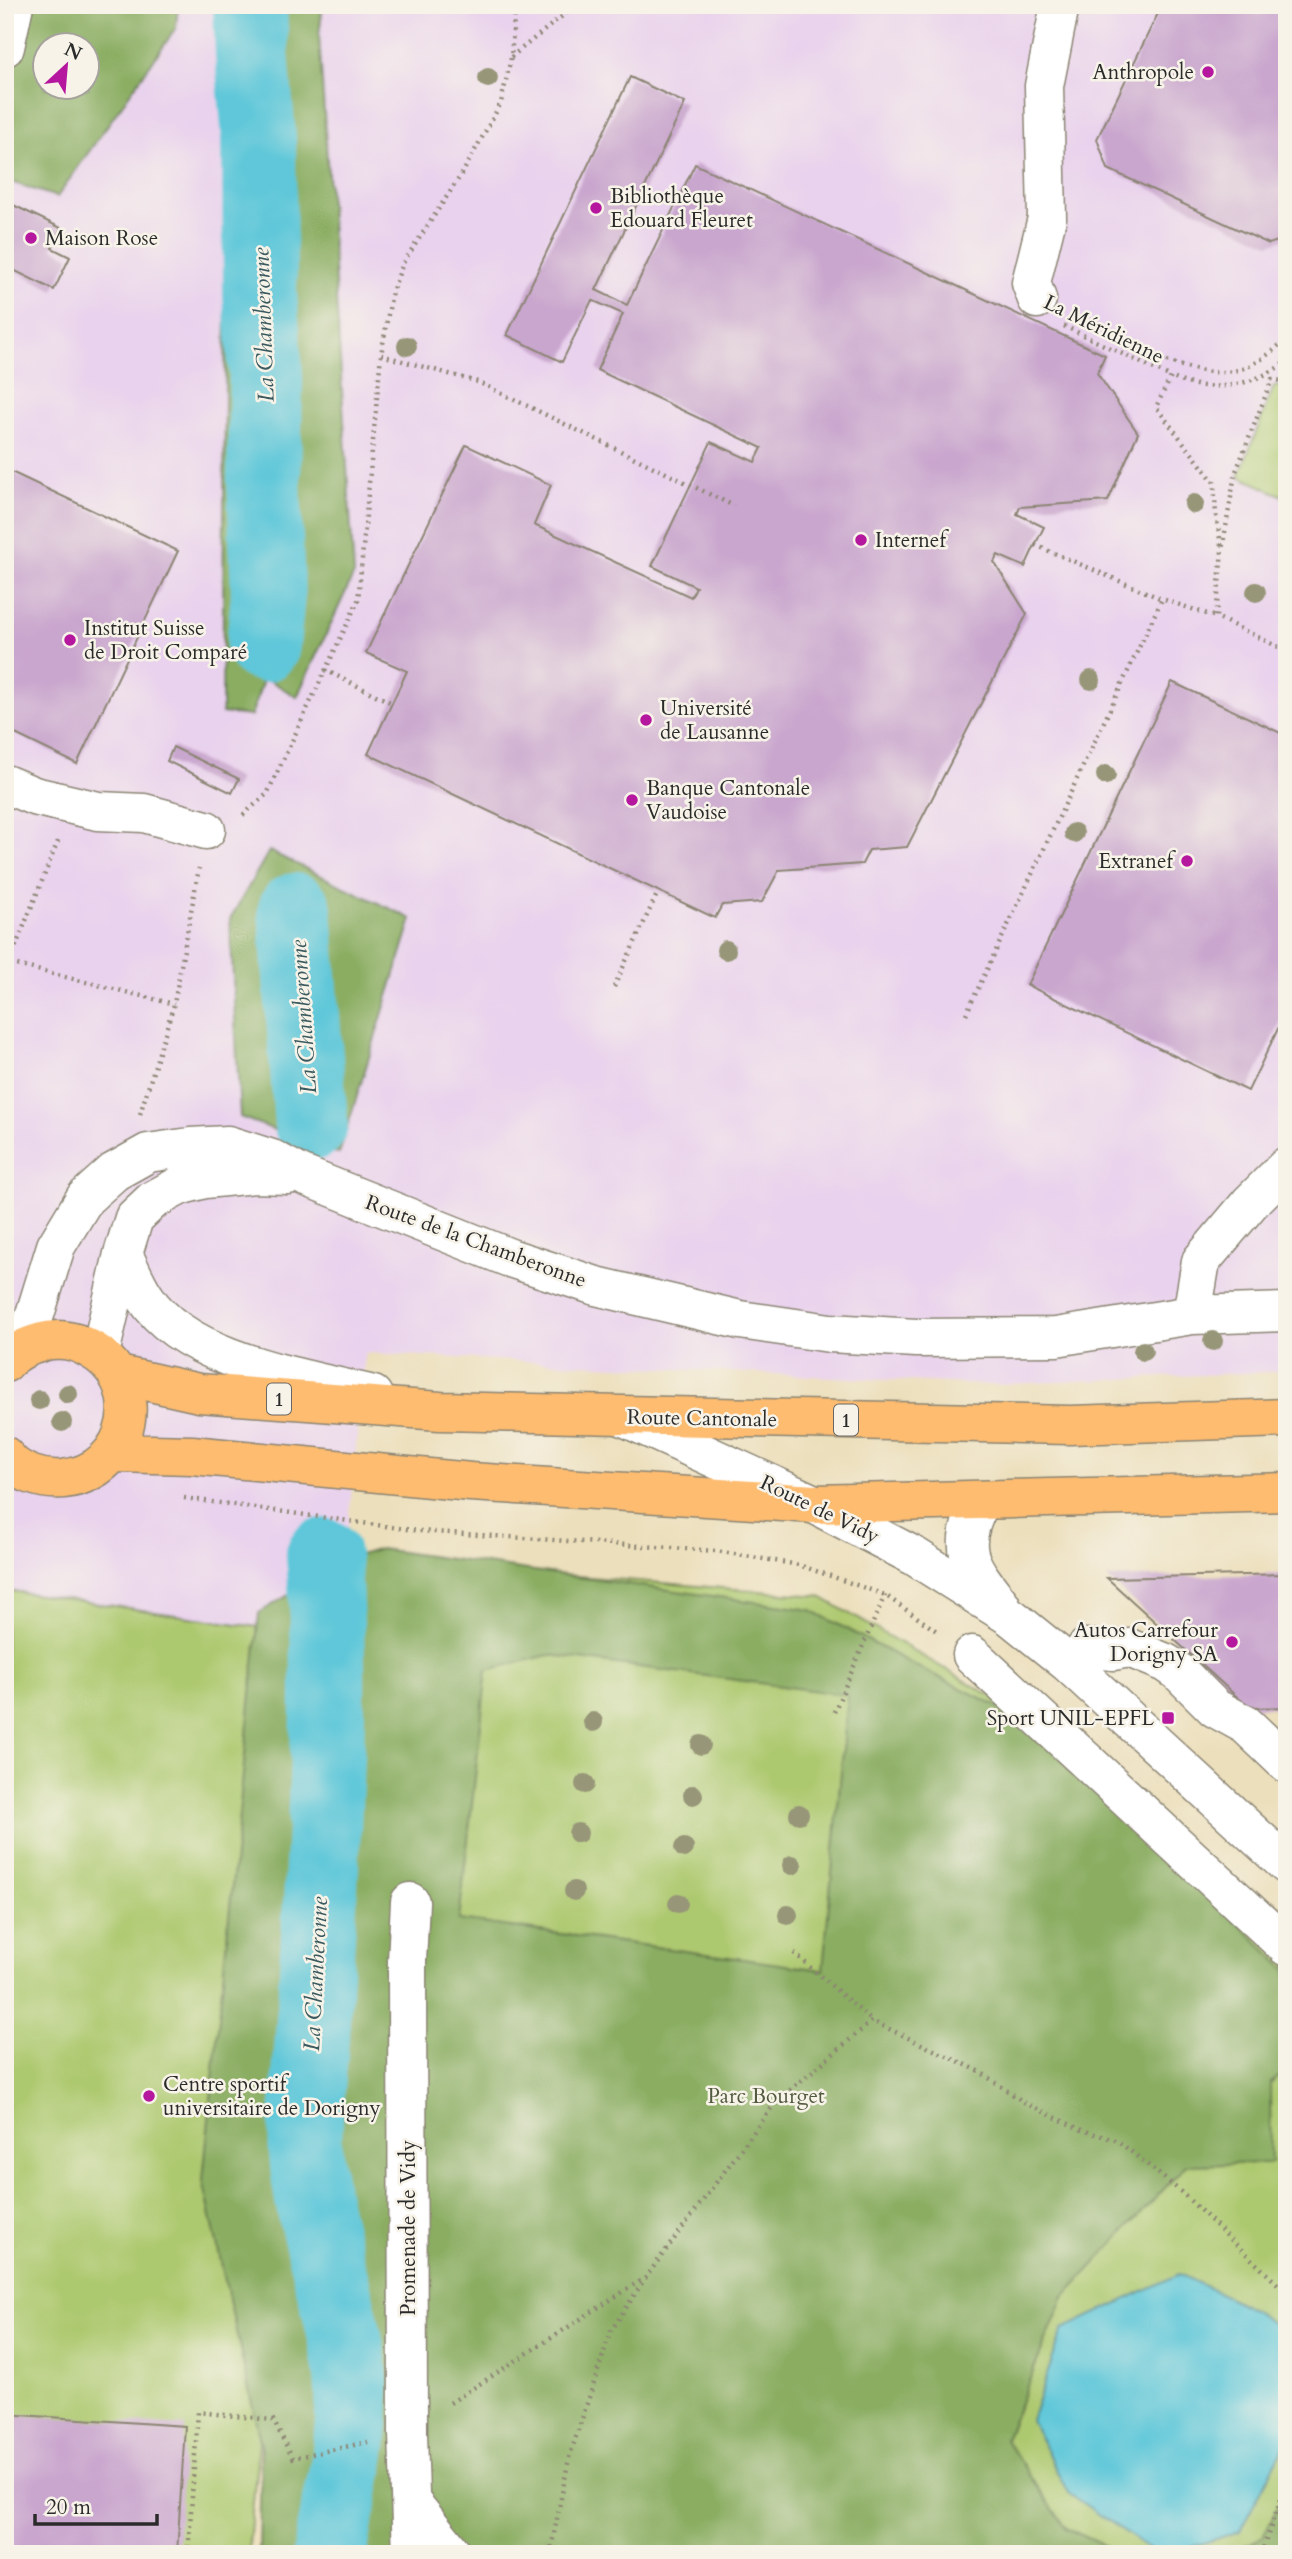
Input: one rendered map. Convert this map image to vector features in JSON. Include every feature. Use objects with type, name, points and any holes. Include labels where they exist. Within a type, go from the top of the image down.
[{"type":"main road","name":"Route Cantonale","points":[[11,1356],[51,1340],[77,1342],[110,1365],[199,1393],[440,1411],[1070,1425],[1287,1418]]},
{"type":"main road","points":[[5,1456],[28,1473],[51,1480],[74,1478],[96,1468],[113,1452],[125,1428],[127,1401],[110,1365]]},
{"type":"main road","points":[[113,1452],[192,1454],[484,1483],[814,1504],[981,1502],[1287,1492]]},
{"type":"street","points":[[5,47],[14,5]]},
{"type":"street","name":"La Méridienne","points":[[1047,311],[1031,283],[1046,218],[1044,86],[1060,5]]},
{"type":"street","points":[[5,785],[34,796],[98,811],[144,813],[206,830]]},
{"type":"street","name":"Route de la Chamberonne","points":[[11,1356],[56,1247],[85,1198],[114,1172],[148,1153],[228,1145],[272,1159],[302,1175],[510,1258],[596,1286],[740,1320],[830,1334],[916,1338],[1043,1338],[1192,1315],[1287,1312]]},
{"type":"street","points":[[1192,1315],[1202,1261],[1250,1203],[1287,1166]]},
{"type":"street","name":"Route de la Chamberonne","points":[[110,1365],[123,1254],[134,1218],[153,1200],[179,1186],[205,1179],[254,1174],[302,1175]]},
{"type":"street","points":[[123,1254],[145,1298],[183,1336],[203,1347],[264,1369],[440,1411]]},
{"type":"street","name":"Route de Vidy","points":[[622,1416],[814,1504],[914,1556],[1011,1617],[1079,1673],[1287,1865]]},
{"type":"street","name":"Route de Vidy","points":[[981,1502],[972,1518],[966,1542],[975,1573],[1011,1617]]},
{"type":"street","points":[[1086,1648],[1112,1651],[1129,1648],[1166,1663],[1215,1708],[1246,1725],[1287,1764]]},
{"type":"street","points":[[972,1655],[1287,1947]]},
{"type":"street","name":"Promenade de Vidy","points":[[410,1902],[407,1961],[408,2434],[412,2554]]},
{"type":"street","points":[[411,2502],[453,2554]]},
{"type":"path","points":[[137,1122],[174,1004],[206,830],[245,814],[267,794],[358,601],[381,355],[392,292],[403,263],[463,172],[500,103],[511,58],[515,5]]},
{"type":"path","points":[[511,58],[576,5]]},
{"type":"path","points":[[1047,311],[1171,377],[1191,384],[1226,386],[1253,381],[1287,361]]},
{"type":"path","name":"La Méridienne","points":[[1047,311],[1180,366],[1202,371],[1232,372],[1255,364],[1287,338]]},
{"type":"path","points":[[381,355],[478,382],[734,506]]},
{"type":"path","points":[[1268,373],[1272,379],[1287,382]]},
{"type":"path","points":[[1171,377],[1156,407],[1214,482],[1222,550]]},
{"type":"path","points":[[1216,617],[1222,550],[1235,474],[1272,379]]},
{"type":"path","points":[[1035,545],[1162,600],[1216,617],[1287,651]]},
{"type":"path","points":[[967,1014],[1162,600]]},
{"type":"path","points":[[325,670],[392,703]]},
{"type":"path","points":[[1284,735],[1287,728]]},
{"type":"path","points":[[72,805],[9,963],[174,1004]]},
{"type":"path","points":[[614,987],[659,892]]},
{"type":"path","points":[[188,1499],[420,1531],[716,1551],[799,1565],[885,1594],[972,1655]]},
{"type":"path","points":[[834,1712],[885,1594]]},
{"type":"path","points":[[794,1954],[872,2021],[979,2071],[1025,2103],[1082,2130],[1118,2141],[1179,2190],[1287,2293]]},
{"type":"path","points":[[550,2554],[569,2458],[611,2331],[646,2277],[776,2102],[872,2021]]},
{"type":"path","points":[[188,2554],[198,2412],[273,2420],[293,2458],[408,2434],[438,2410],[646,2277]]},
{"type":"path","points":[[1261,2554],[1287,2482]]},
{"type":"path","points":[[40,2554],[41,2547]]},
{"type":"shaded area","name":"Université de Lausanne","points":[[5,5],[1287,5],[1287,1371],[988,1385],[365,1353],[248,2554],[5,2554]]},
{"type":"green space","points":[[5,5],[178,5],[176,28],[57,197],[5,180]]},
{"type":"green space","points":[[242,5],[323,5],[319,35],[354,574],[297,697],[264,677],[251,716],[222,713],[228,91]]},
{"type":"green space","points":[[1274,386],[1287,388],[1287,498],[1239,476]]},
{"type":"green space","points":[[269,851],[412,919],[339,1154],[240,1117],[230,919]]},
{"type":"green space","name":"Parc Bourget","points":[[380,1549],[811,1610],[1028,1721],[1287,1970],[1287,2070],[1270,2084],[1271,2163],[1186,2165],[1064,2297],[1005,2439],[1066,2528],[1123,2554],[259,2554],[261,2445],[203,2180],[259,1613],[349,1558]],"holes":[[[549,1655],[848,1695],[823,1970],[459,1920],[487,1670]]]},
{"type":"green space","name":"Parc Bourget","points":[[323,1555],[819,1596],[1031,1719],[1287,1961],[1287,2554],[330,2554],[327,1746],[248,2554],[5,2554],[5,1590],[327,1637]]},
{"type":"green space","points":[[1287,2487],[1287,2554],[1228,2554],[1263,2537]]},
{"type":"water","points":[[1179,2274],[1240,2303],[1287,2332],[1287,2442],[1240,2531],[1171,2554],[1157,2554],[1068,2493],[1031,2420],[1063,2329]]},
{"type":"building","name":"Anthropole","points":[[1162,5],[1287,5],[1287,238],[1269,244],[1108,169],[1097,139]]},
{"type":"building","name":"Internef","points":[[630,77],[685,103],[596,290],[627,305],[695,164],[1105,355],[1097,373],[1138,433],[1108,501],[1020,507],[1017,514],[1044,527],[1025,567],[998,555],[994,562],[1027,614],[907,847],[869,850],[862,864],[779,870],[762,902],[722,905],[715,918],[368,754],[407,671],[366,653],[466,445],[551,485],[534,525],[691,597],[696,587],[652,566],[711,442],[755,462],[762,448],[597,370],[623,314],[592,300],[562,362],[507,335]]},
{"type":"building","name":"Maison Rose","points":[[9,203],[61,228],[52,248],[70,257],[54,290],[5,266],[5,210]]},
{"type":"building","name":"Institut Suisse de Droit Comparé","points":[[5,469],[178,551],[77,764],[5,729]]},
{"type":"building","name":"Extranef","points":[[1172,682],[1287,736],[1287,1010],[1248,1091],[1027,985]]},
{"type":"building","points":[[173,747],[239,779],[232,793],[167,761]]},
{"type":"building","name":"Autos Carrefour Dorigny SA","points":[[1287,1574],[1287,1707],[1249,1708],[1107,1578]]},
{"type":"building","points":[[5,2414],[185,2426],[177,2554],[5,2554]]},
{"type":"waterway","name":"La Chamberonne","points":[[250,5],[259,138],[260,293],[266,377],[264,480],[268,595],[263,645]]},
{"type":"waterway","name":"La Chamberonne","points":[[295,910],[311,1124]]},
{"type":"waterway","name":"La Chamberonne","points":[[323,1555],[328,1717],[305,2145],[314,2209],[347,2348],[353,2399],[347,2465],[330,2554]]},
{"type":"place","name":"Anthropole","points":[[1208,72]]},
{"type":"place","name":"Bibliothèque Edouard Fleuret","points":[[596,208]]},
{"type":"place","name":"Maison Rose","points":[[31,238]]},
{"type":"place","name":"Internef","points":[[861,540]]},
{"type":"place","name":"Institut Suisse de Droit Comparé","points":[[70,640]]},
{"type":"place","name":"Université de Lausanne","points":[[646,720]]},
{"type":"place","name":"Banque Cantonale Vaudoise","points":[[632,800]]},
{"type":"place","name":"Extranef","points":[[1187,861]]},
{"type":"place","name":"Autos Carrefour Dorigny SA","points":[[1232,1642]]},
{"type":"place","name":"Sport UNIL-EPFL","points":[[1168,1718]]},
{"type":"place","name":"Centre sportif universitaire de Dorigny","points":[[149,2096]]}]
